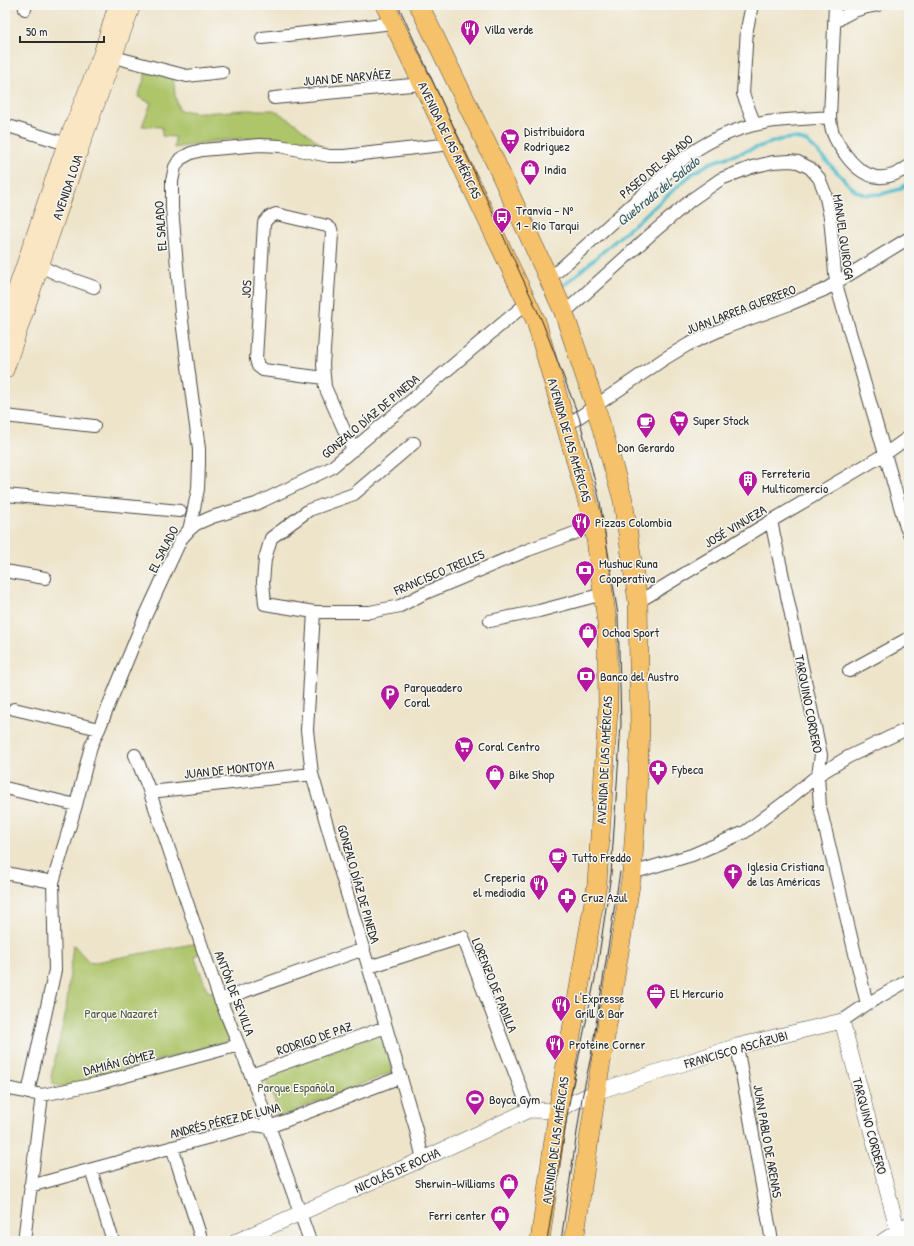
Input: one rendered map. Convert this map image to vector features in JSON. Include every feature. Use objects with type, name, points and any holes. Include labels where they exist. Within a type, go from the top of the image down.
[{"type":"main road","name":"AVENIDA LOJA","points":[[108,56],[117,5]]},
{"type":"main road","name":"AVENIDA LOJA","points":[[7,313],[108,56],[132,5]]},
{"type":"main road","name":"AVENIDA DE LAS AMÉRICAS","points":[[385,5],[529,304],[540,333],[594,524],[607,622],[608,710],[597,884],[558,1111],[540,1241]]},
{"type":"main road","points":[[419,5],[492,155],[563,311],[595,405],[623,500],[638,602],[640,729],[632,872],[596,1092],[574,1241]]},
{"type":"main road","name":"AVENIDA LOJA","points":[[5,370],[40,266],[73,146]]},
{"type":"street","points":[[752,5],[747,29],[743,94],[755,125]]},
{"type":"street","points":[[835,5],[830,117],[831,129],[835,139],[849,160],[861,172],[876,178],[896,174],[909,166]]},
{"type":"street","points":[[834,23],[844,15],[851,12],[878,5]]},
{"type":"street","points":[[262,38],[393,23]]},
{"type":"street","points":[[108,56],[187,76],[222,72]]},
{"type":"street","name":"JUAN DE NARVÁEZ","points":[[274,98],[422,84]]},
{"type":"street","name":"PASEO DEL SALADO","points":[[550,282],[688,155],[710,140],[755,125],[770,122],[830,117]]},
{"type":"street","points":[[5,125],[73,146]]},
{"type":"street","name":"EL SALADO","points":[[28,1093],[55,970],[53,882],[76,805],[91,746],[144,619],[181,540],[189,530],[196,502],[199,448],[180,313],[174,223],[172,181],[177,163],[186,156],[202,150],[260,144],[280,146],[329,156],[344,156],[451,144]]},
{"type":"street","name":"MANUEL QUIROGA","points":[[563,311],[701,192],[721,179],[752,167],[774,162],[790,161],[805,165],[815,172],[825,193],[830,217],[836,284],[909,533]]},
{"type":"street","name":"JOS","points":[[276,214],[327,226],[331,229],[332,234],[323,365],[324,378],[263,370],[258,366],[256,359],[264,223],[269,217],[276,214]]},
{"type":"street","name":"JUAN LARREA GUERRERO","points":[[566,426],[664,359],[694,341],[740,321],[803,300],[836,284],[909,238]]},
{"type":"street","points":[[40,266],[57,274],[94,287]]},
{"type":"street","name":"GONZALO DÍAZ DE PINEDA","points":[[189,530],[204,520],[256,504],[331,468],[529,304]]},
{"type":"street","points":[[324,378],[325,387],[353,450]]},
{"type":"street","points":[[5,416],[94,426]]},
{"type":"street","name":"JOSÉ VINUEZA","points":[[638,602],[770,521],[885,454],[909,437]]},
{"type":"street","name":"FRANCISCO TRELLES","points":[[414,443],[354,494],[309,510],[271,538],[265,559],[263,574],[265,604],[314,612],[370,612],[400,606],[430,591],[594,524]]},
{"type":"street","points":[[5,495],[180,511]]},
{"type":"street","name":"TARQUINO CORDERO","points":[[770,521],[821,755],[818,775],[820,807],[868,1004]]},
{"type":"street","points":[[5,571],[45,578]]},
{"type":"street","points":[[490,621],[539,611],[603,594]]},
{"type":"street","name":"GONZALO DÍAZ DE PINEDA","points":[[314,612],[307,730],[312,774],[401,1077],[423,1159]]},
{"type":"street","points":[[849,671],[909,638]]},
{"type":"street","points":[[14,709],[99,729]]},
{"type":"street","points":[[632,872],[692,855],[744,832],[785,802],[818,775],[848,757],[909,728]]},
{"type":"street","name":"ANTÓN DE SEVILLA","points":[[135,755],[150,792],[220,1000],[239,1045],[310,1241]]},
{"type":"street","name":"JUAN DE MONTOYA","points":[[150,792],[312,774]]},
{"type":"street","points":[[5,788],[76,805]]},
{"type":"street","points":[[5,873],[53,882]]},
{"type":"street","name":"LORENZO DE PADILLA","points":[[369,967],[463,937],[529,1110]]},
{"type":"street","points":[[220,1000],[364,949]]},
{"type":"street","name":"FRANCISCO ASCÁZUBI","points":[[558,1111],[569,1104],[596,1092],[737,1046],[842,1021],[909,980]]},
{"type":"street","name":"TARQUINO CORDERO","points":[[842,1021],[903,1228]]},
{"type":"street","name":"RODRIGO DE PAZ","points":[[250,1075],[386,1027]]},
{"type":"street","name":"DAMIÁN GÓMEZ","points":[[5,1088],[42,1095],[96,1084],[239,1045]]},
{"type":"street","name":"JUAN PABLO DE ARENAS","points":[[737,1046],[772,1241]]},
{"type":"street","name":"ANDRÉS PÉREZ DE LUNA","points":[[30,1186],[254,1125],[269,1127],[401,1077]]},
{"type":"street","points":[[24,1241],[42,1095]]},
{"type":"street","name":"NICOLÁS DE ROCHA","points":[[237,1241],[423,1159],[529,1110],[558,1111]]},
{"type":"street","points":[[172,1147],[202,1241]]},
{"type":"street","points":[[91,1170],[113,1241]]},
{"type":"street","points":[[883,1241],[903,1228]]},
{"type":"green space","points":[[147,70],[173,75],[175,95],[179,110],[202,113],[245,110],[274,110],[295,123],[328,150],[287,141],[261,138],[223,140],[174,148],[175,137],[162,136],[162,127],[142,126],[151,103],[138,97]]},
{"type":"green space","name":"Parque Nazaret","points":[[198,943],[201,953],[194,956],[208,992],[215,991],[233,1036],[228,1041],[62,1087],[53,1084],[51,1077],[66,1011],[73,944],[90,963]]},
{"type":"green space","name":"Parque Española","points":[[383,1032],[393,1072],[276,1118],[277,1113],[273,1096],[268,1085],[261,1077]]},
{"type":"waterway","name":"Quebrada del Salado","points":[[560,289],[692,174],[710,163],[779,140],[792,138],[807,142],[850,186],[858,192],[867,195],[882,194],[900,189],[909,182]]},
{"type":"tram line","points":[[398,5],[542,321],[579,417],[600,502],[618,615],[621,724],[611,874],[597,969],[569,1104],[547,1241]]},
{"type":"tram line","points":[[561,1241],[582,1098],[591,1056],[620,872]]},
{"type":"place","name":"Villa verde","points":[[470,46]]},
{"type":"place","name":"Distribuidora Rodriguez","points":[[510,155]]},
{"type":"place","name":"India","points":[[530,186]]},
{"type":"place","name":"Tranvía - Nº 1 - Río Tarqui","points":[[502,234]]},
{"type":"place","name":"Super Stock","points":[[679,437]]},
{"type":"place","name":"Don Gerardo","points":[[646,439]]},
{"type":"place","name":"Ferreteria Multicomercio","points":[[748,497]]},
{"type":"place","name":"Pizzas Colombia","points":[[581,539]]},
{"type":"place","name":"Mushuc Runa Cooperativa","points":[[585,587]]},
{"type":"place","name":"Ochoa Sport","points":[[588,649]]},
{"type":"place","name":"Banco del Austro","points":[[586,693]]},
{"type":"place","name":"Parqueadero Coral","points":[[390,711]]},
{"type":"place","name":"Coral Centro","points":[[464,763]]},
{"type":"place","name":"Fybeca","points":[[658,786]]},
{"type":"place","name":"Bike Shop","points":[[495,791]]},
{"type":"place","name":"Tutto Freddo","points":[[558,874]]},
{"type":"place","name":"Iglesia Cristiana de las Américas","points":[[733,890]]},
{"type":"place","name":"Creperia el mediodía","points":[[539,901]]},
{"type":"place","name":"Cruz Azul","points":[[567,914]]},
{"type":"place","name":"El Mercurio","points":[[656,1010]]},
{"type":"place","name":"L'Expresse Grill & Bar","points":[[561,1022]]},
{"type":"place","name":"Proteine Corner","points":[[555,1061]]},
{"type":"place","name":"Boyca Gym","points":[[475,1116]]},
{"type":"place","name":"Sherwin-Williams","points":[[509,1200]]},
{"type":"place","name":"Ferri center","points":[[500,1232]]}]
